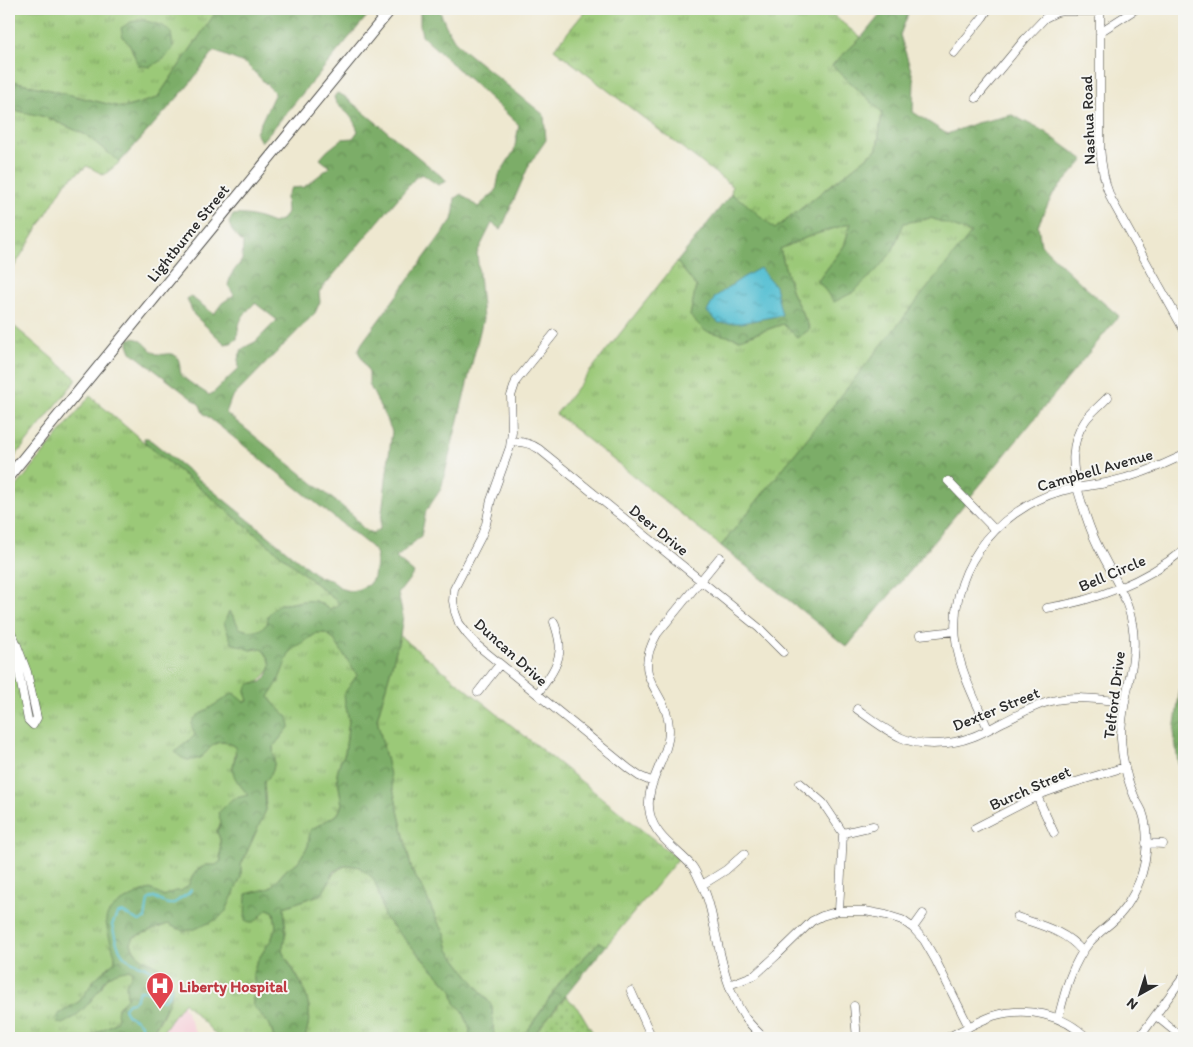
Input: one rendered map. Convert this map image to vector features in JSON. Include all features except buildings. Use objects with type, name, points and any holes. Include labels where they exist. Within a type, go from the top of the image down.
[{"type":"main road","name":"Lightburne Street","points":[[9,476],[391,9]]},
{"type":"street","points":[[954,53],[988,9]]},
{"type":"street","points":[[1100,32],[1136,9]]},
{"type":"street","points":[[976,98],[1045,18],[1063,11],[1100,10]]},
{"type":"street","name":"Nashua Road","points":[[1100,10],[1100,146],[1104,178],[1115,206],[1184,329]]},
{"type":"street","name":"Duncan Drive","points":[[554,334],[516,381],[511,396],[512,432],[510,447],[491,500],[486,524],[454,589],[453,601],[455,612],[459,623],[477,645],[629,769],[653,782]]},
{"type":"street","name":"Telford Drive","points":[[1058,1019],[1071,972],[1082,951],[1116,918],[1130,900],[1140,880],[1145,857],[1146,829],[1142,812],[1125,767],[1121,730],[1124,702],[1133,661],[1134,636],[1129,612],[1119,587],[1088,526],[1077,488],[1073,460],[1077,439],[1085,420],[1108,397]]},
{"type":"street","name":"Deer Drive","points":[[511,442],[526,443],[539,449],[759,628],[783,652]]},
{"type":"street","name":"Campbell Avenue","points":[[988,729],[961,665],[955,631],[957,602],[964,579],[976,553],[995,530],[1014,514],[1045,497],[1062,491],[1106,483],[1155,468],[1184,454]]},
{"type":"street","points":[[948,481],[995,530]]},
{"type":"street","name":"Bell Circle","points":[[1047,608],[1074,603],[1148,575],[1182,551]]},
{"type":"street","points":[[720,557],[657,634],[650,646],[647,658],[647,671],[650,682],[667,712],[669,726],[667,744],[653,782],[650,811],[653,824],[658,833],[693,868],[702,885],[734,1000],[744,1016],[764,1038]]},
{"type":"street","points":[[537,694],[551,674],[559,652],[560,643],[554,622]]},
{"type":"street","points":[[9,630],[15,640],[27,672],[37,718],[33,725],[28,720],[19,673],[9,647]]},
{"type":"street","points":[[920,634],[955,631]]},
{"type":"street","points":[[478,692],[500,664]]},
{"type":"street","name":"Dexter Street","points":[[857,709],[901,738],[928,744],[961,740],[975,736],[1040,705],[1063,699],[1087,698],[1124,702]]},
{"type":"street","name":"Burch Street","points":[[975,828],[1038,796],[1075,782],[1125,767]]},
{"type":"street","points":[[800,783],[824,803],[843,833],[839,910]]},
{"type":"street","points":[[1038,796],[1054,833]]},
{"type":"street","points":[[843,833],[873,826]]},
{"type":"street","points":[[1146,843],[1163,844]]},
{"type":"street","points":[[702,885],[726,870],[744,854]]},
{"type":"street","points":[[729,985],[755,975],[812,921],[839,910],[865,911],[902,920],[914,928],[924,940],[935,959],[969,1027]]},
{"type":"street","points":[[914,928],[923,914]]},
{"type":"street","points":[[1017,917],[1051,928],[1070,940],[1082,951]]},
{"type":"street","points":[[1139,1038],[1184,976]]},
{"type":"street","points":[[631,991],[652,1038]]},
{"type":"street","points":[[854,1006],[857,1038]]},
{"type":"street","points":[[947,1038],[995,1016],[1019,1012],[1039,1013],[1058,1019],[1087,1038]]},
{"type":"street","points":[[1156,1016],[1183,1038]]},
{"type":"shaded area","name":"Liberty Hospital","points":[[168,971],[198,1038],[120,1038]]},
{"type":"green space","points":[[9,9],[218,9],[157,98],[124,108],[9,80]],"holes":[[[143,21],[163,26],[138,65],[131,47],[131,22]]]},
{"type":"green space","points":[[218,9],[373,9],[261,142],[256,133],[275,93],[246,64],[214,51],[188,86],[120,162],[86,135],[46,117],[9,109],[9,80],[124,108],[157,98]]},
{"type":"green space","points":[[416,9],[439,9],[454,40],[466,52],[544,115],[546,140],[529,165],[501,230],[492,223],[477,253],[483,319],[441,489],[426,511],[421,536],[396,558],[414,573],[398,594],[403,616],[400,636],[377,719],[412,871],[445,933],[449,950],[492,1006],[494,1038],[469,1038],[470,1030],[463,1011],[455,1003],[452,990],[384,917],[380,896],[373,878],[359,867],[349,865],[341,867],[334,872],[322,894],[284,907],[286,932],[282,951],[306,995],[309,1018],[305,1038],[274,1038],[270,1025],[253,1006],[256,990],[253,974],[256,963],[272,938],[276,927],[274,912],[268,909],[256,921],[249,922],[245,920],[246,894],[270,888],[287,869],[298,862],[308,846],[310,830],[338,814],[342,805],[337,774],[345,753],[349,720],[344,694],[357,675],[333,638],[325,633],[317,633],[290,651],[278,682],[269,697],[288,717],[290,726],[273,747],[273,770],[264,782],[266,810],[241,865],[241,877],[226,911],[218,919],[195,929],[184,931],[168,924],[134,937],[131,943],[136,953],[162,970],[172,986],[167,1005],[155,1028],[147,1038],[87,1038],[115,1023],[118,1017],[118,1009],[127,998],[126,985],[132,973],[130,969],[117,972],[108,977],[87,1005],[73,1018],[62,1024],[57,1022],[56,1018],[59,1014],[80,1001],[95,979],[115,961],[106,922],[108,914],[118,904],[150,889],[163,896],[175,891],[181,891],[188,886],[197,870],[206,865],[216,865],[221,861],[220,839],[217,832],[221,822],[218,813],[232,799],[248,795],[238,782],[233,771],[236,756],[235,747],[225,742],[216,743],[201,757],[194,760],[184,759],[175,752],[195,735],[192,725],[197,716],[233,693],[244,702],[248,701],[245,692],[247,687],[251,683],[259,683],[264,680],[269,671],[270,661],[263,650],[257,648],[250,650],[232,643],[224,623],[229,611],[239,628],[254,631],[267,624],[268,615],[279,604],[315,601],[329,609],[336,607],[339,603],[145,443],[144,438],[148,438],[319,577],[331,580],[342,589],[351,591],[368,585],[374,577],[377,554],[370,546],[203,413],[200,405],[131,352],[128,339],[133,338],[142,341],[157,354],[176,356],[179,360],[181,374],[189,382],[209,395],[239,368],[238,359],[242,349],[255,342],[277,320],[255,303],[242,319],[237,339],[225,344],[194,315],[187,299],[190,296],[214,314],[222,303],[234,295],[228,285],[231,275],[242,260],[243,243],[232,231],[229,223],[233,215],[248,215],[273,223],[283,219],[287,212],[286,197],[291,188],[304,187],[330,167],[320,159],[342,139],[353,138],[358,131],[355,123],[338,105],[334,97],[337,93],[344,96],[447,181],[438,185],[422,174],[415,178],[319,292],[320,302],[315,313],[231,399],[226,413],[354,516],[365,529],[374,533],[380,529],[392,431],[369,384],[369,373],[358,351],[452,220],[455,198],[461,194],[478,207],[496,191],[499,175],[514,151],[519,125],[422,36],[420,13]]},
{"type":"green space","points":[[587,9],[826,9],[861,38],[832,65],[882,112],[877,149],[775,229],[731,194],[732,186],[554,49]]},
{"type":"green space","points":[[885,9],[910,9],[900,35],[914,80],[913,112],[947,134],[976,123],[1012,115],[1045,132],[1084,160],[1053,194],[1038,225],[1041,245],[1086,288],[1119,316],[847,647],[721,546],[971,233],[931,218],[904,223],[892,252],[875,272],[852,293],[834,302],[818,281],[844,246],[851,223],[810,236],[780,249],[792,293],[810,329],[798,338],[783,324],[740,339],[705,331],[690,316],[696,286],[677,262],[731,194],[744,202],[775,229],[877,149],[882,112],[832,65],[861,38]]},
{"type":"green space","points":[[143,20],[163,26],[171,32],[173,48],[165,58],[150,67],[138,65],[131,47],[123,37],[121,28],[131,22]]},
{"type":"green space","points":[[9,109],[46,117],[86,135],[120,162],[104,175],[87,166],[66,182],[9,275]]},
{"type":"green space","points":[[931,218],[972,233],[721,546],[556,414],[677,262],[696,286],[690,316],[740,339],[783,324],[810,328],[792,293],[780,249],[810,236],[851,223],[844,246],[818,281],[892,252],[903,223]]},
{"type":"green space","points":[[9,322],[77,379],[9,464]]},
{"type":"green space","points":[[90,396],[339,603],[337,607],[329,609],[315,601],[279,604],[270,621],[260,631],[253,632],[239,629],[250,650],[263,650],[269,660],[269,670],[259,682],[252,683],[248,700],[195,735],[201,757],[216,743],[230,744],[236,747],[233,767],[238,782],[248,795],[221,822],[217,832],[220,839],[221,861],[216,866],[206,865],[188,886],[181,891],[163,896],[115,957],[115,961],[95,979],[80,1001],[59,1014],[72,1019],[85,1007],[106,979],[117,971],[130,969],[132,973],[127,998],[118,1007],[118,1017],[115,1023],[87,1038],[9,1038],[9,496]]},
{"type":"green space","points":[[317,633],[325,633],[333,638],[358,676],[350,685],[345,703],[349,720],[345,753],[337,774],[342,805],[338,814],[311,830],[308,846],[298,862],[287,869],[270,888],[260,918],[263,912],[268,909],[274,912],[276,926],[272,938],[256,963],[253,974],[256,990],[253,1006],[270,1025],[274,1038],[219,1038],[184,1002],[158,1038],[147,1038],[164,1014],[172,986],[161,969],[136,953],[131,943],[134,937],[168,924],[176,928],[241,877],[241,865],[266,810],[264,782],[273,770],[273,747],[290,726],[269,697],[290,651]]},
{"type":"green space","points":[[400,636],[678,859],[606,946],[599,942],[562,980],[528,1030],[519,1038],[494,1038],[492,1006],[449,950],[445,933],[412,871],[377,719]]},
{"type":"green space","points":[[1184,646],[1184,777],[1178,763],[1174,732],[1180,688],[1182,649]]},
{"type":"green space","points":[[349,865],[359,867],[373,877],[380,896],[384,917],[452,990],[455,1003],[463,1011],[470,1030],[469,1038],[305,1038],[309,1018],[306,995],[282,951],[286,932],[284,907],[322,894],[335,873]]},
{"type":"green space","points":[[599,942],[606,946],[531,1038],[519,1038],[528,1030],[562,980]]},
{"type":"green space","points":[[566,996],[580,1011],[596,1038],[531,1038]]},
{"type":"water","points":[[760,268],[775,286],[782,315],[741,323],[719,323],[707,312],[715,297]]},
{"type":"waterway","points":[[128,1038],[141,1031],[141,1024],[127,1015],[124,1008],[128,1003],[133,1002],[137,998],[139,991],[146,991],[163,1000],[168,996],[171,989],[157,974],[123,955],[117,943],[112,925],[117,914],[122,912],[139,921],[145,919],[148,900],[154,897],[164,903],[172,904],[187,895],[191,890]]},
{"type":"place","name":"Liberty Hospital","points":[[160,1010]]}]
